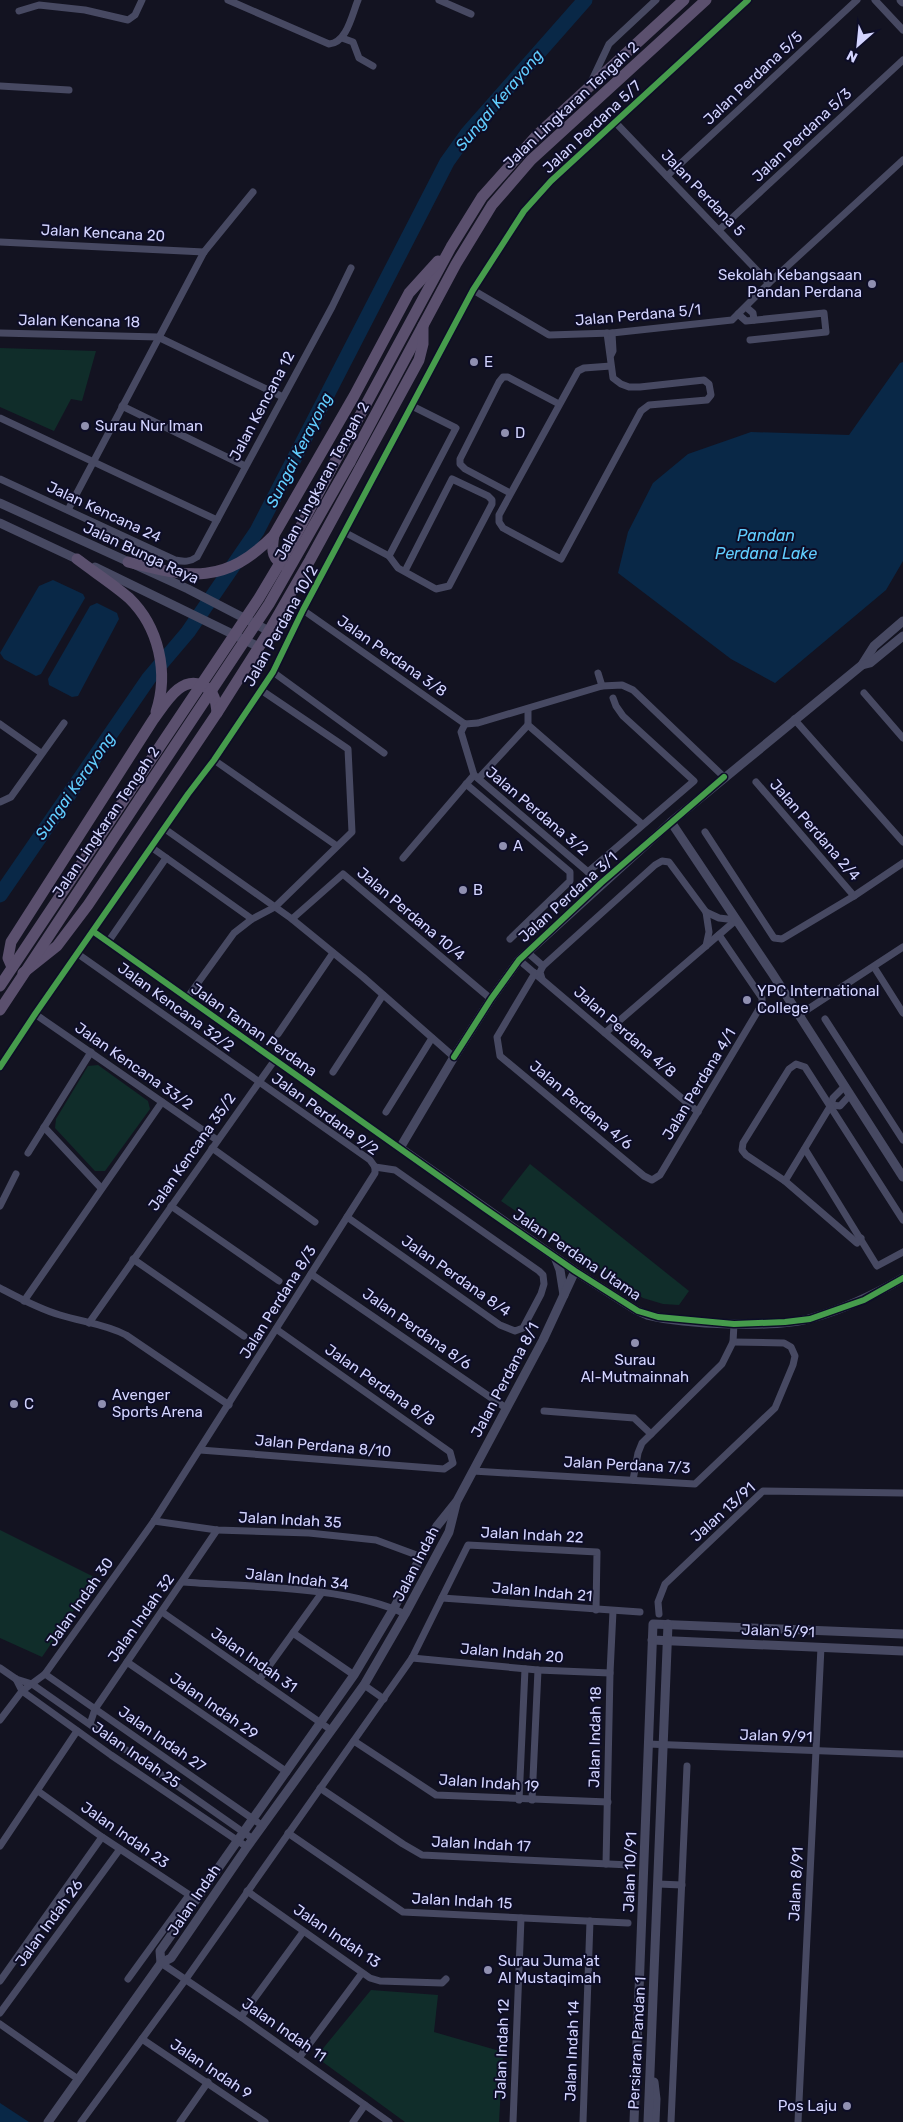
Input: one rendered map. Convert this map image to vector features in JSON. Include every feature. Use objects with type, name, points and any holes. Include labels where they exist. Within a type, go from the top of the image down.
[{"type":"highway","name":"Jalan Lingkaran Tengah 2","points":[[0,986],[258,598],[293,541],[451,247],[482,197],[516,156],[684,0]]},
{"type":"highway","name":"Jalan Lingkaran Tengah 2","points":[[0,1010],[269,604],[350,462],[468,242],[492,205],[531,160],[706,0]]},
{"type":"highway","points":[[128,562],[176,574],[210,574],[241,562],[265,544],[274,535],[354,396],[409,293],[451,247]]},
{"type":"highway","points":[[24,973],[57,946],[83,912],[217,713],[269,631],[419,360],[423,344],[423,326]]},
{"type":"highway","points":[[274,535],[272,554],[281,564],[295,567],[310,560]]},
{"type":"highway","points":[[77,559],[130,599],[148,622],[160,657],[162,678],[160,701],[153,720]]},
{"type":"highway","points":[[12,967],[8,958],[11,942],[153,720],[183,685],[192,682],[205,687],[216,698],[217,713]]},
{"type":"street","points":[[19,11],[39,5],[85,10],[128,20],[135,15],[142,0]]},
{"type":"street","points":[[228,0],[329,44],[334,44],[342,38],[358,0]]},
{"type":"street","points":[[439,0],[471,14]]},
{"type":"street","points":[[588,89],[609,44],[656,0]]},
{"type":"street","name":"Jalan Perdana 5/7","points":[[473,290],[524,211],[551,181],[748,0]]},
{"type":"street","name":"Jalan Perdana 5/5","points":[[667,176],[857,0]]},
{"type":"street","points":[[875,0],[903,30]]},
{"type":"street","points":[[342,38],[353,42],[359,58],[373,66]]},
{"type":"street","name":"Jalan Perdana 5/3","points":[[719,230],[903,60]]},
{"type":"street","points":[[0,86],[69,90]]},
{"type":"street","name":"Jalan Perdana 5","points":[[615,122],[770,283]]},
{"type":"street","name":"Jalan Perdana 5/1","points":[[473,290],[549,334],[609,333],[732,320],[903,160]]},
{"type":"street","points":[[68,510],[204,252],[253,192]]},
{"type":"street","name":"Jalan Kencana 20","points":[[0,242],[204,252]]},
{"type":"street","name":"Jalan Kencana 12","points":[[197,557],[246,466],[258,436],[283,397],[351,268]]},
{"type":"street","name":"Jalan Perdana 10/2","points":[[0,1067],[273,672],[303,610],[346,533],[473,290]]},
{"type":"street","points":[[746,307],[752,313],[754,320]]},
{"type":"street","points":[[738,314],[746,321],[824,313],[826,332],[750,340]]},
{"type":"street","name":"Jalan Kencana 18","points":[[0,333],[158,337]]},
{"type":"street","points":[[609,333],[613,351],[611,366],[616,381],[629,387],[704,380],[709,384],[711,396],[707,400],[649,405],[644,408],[608,470],[561,559],[502,528],[499,516],[578,371],[584,368],[611,366]]},
{"type":"street","points":[[158,337],[283,397]]},
{"type":"street","points":[[510,493],[460,464],[460,459],[499,382],[503,377],[508,377],[559,404]]},
{"type":"street","points":[[122,406],[246,466]]},
{"type":"street","points":[[389,556],[456,428],[412,406]]},
{"type":"street","points":[[0,418],[217,520]]},
{"type":"street","points":[[346,533],[389,556],[398,568],[436,589],[449,586],[492,504],[492,500],[488,496],[452,478],[405,571]]},
{"type":"street","name":"Jalan Kencana 24","points":[[0,479],[175,560],[188,562],[197,557]]},
{"type":"street","name":"Jalan Bunga Raya","points":[[0,503],[188,589],[269,631]]},
{"type":"street","points":[[0,523],[178,606],[259,647]]},
{"type":"street","name":"Jalan Perdana 3/8","points":[[303,610],[465,724]]},
{"type":"street","name":"Jalan Perdana 3/1","points":[[864,662],[874,646],[903,621]]},
{"type":"street","name":"Jalan Perdana 3/1","points":[[400,1148],[491,999],[526,952],[671,822],[864,662],[903,627]]},
{"type":"street","name":"Jalan Perdana 3/1","points":[[864,662],[870,663],[903,636]]},
{"type":"street","points":[[273,672],[384,753]]},
{"type":"street","points":[[598,673],[602,686]]},
{"type":"street","points":[[465,724],[478,723],[602,686],[622,685],[633,690],[724,777]]},
{"type":"street","points":[[187,998],[234,933],[252,919],[274,907],[352,832],[348,749],[261,690]]},
{"type":"street","points":[[864,693],[903,738]]},
{"type":"street","points":[[588,872],[694,780],[623,716],[613,698]]},
{"type":"street","points":[[403,858],[466,784],[476,777],[528,725],[528,709]]},
{"type":"street","points":[[794,719],[903,842]]},
{"type":"street","points":[[0,802],[11,797],[64,723]]},
{"type":"street","points":[[0,724],[41,753]]},
{"type":"street","name":"Jalan Perdana 3/2","points":[[465,724],[461,732],[476,777],[601,883]]},
{"type":"street","points":[[528,725],[642,824]]},
{"type":"street","points":[[214,760],[337,846]]},
{"type":"street","name":"Jalan Perdana 2/4","points":[[756,782],[854,896]]},
{"type":"street","points":[[466,784],[570,872],[570,881],[510,939]]},
{"type":"street","points":[[671,822],[903,1176]]},
{"type":"street","points":[[164,829],[292,919],[454,1057]]},
{"type":"street","points":[[705,832],[774,938],[782,939],[854,896],[903,863]]},
{"type":"street","points":[[151,847],[252,919]]},
{"type":"street","points":[[108,942],[166,858]]},
{"type":"street","points":[[542,979],[540,972],[543,966],[662,861],[669,862],[706,912],[719,918],[736,920]]},
{"type":"street","name":"Jalan Perdana 10/4","points":[[292,919],[343,874],[491,999]]},
{"type":"street","points":[[706,912],[708,932],[706,946]]},
{"type":"street","points":[[605,1033],[736,920]]},
{"type":"street","name":"Jalan Taman Perdana","points":[[94,932],[400,1148]]},
{"type":"street","name":"Jalan Perdana 4/1","points":[[652,1180],[660,1175],[760,1009],[762,998],[718,935]]},
{"type":"street","points":[[799,1015],[903,947]]},
{"type":"street","points":[[526,952],[543,966]]},
{"type":"street","points":[[278,1034],[333,953]]},
{"type":"street","name":"Jalan Kencana 32/2","points":[[78,954],[258,1082]]},
{"type":"street","name":"Jalan Perdana 4/8","points":[[519,960],[698,1112]]},
{"type":"street","points":[[874,967],[903,1013]]},
{"type":"street","name":"Jalan Perdana 4/6","points":[[535,973],[497,1037],[500,1056],[644,1176],[652,1180]]},
{"type":"street","points":[[333,1072],[383,995]]},
{"type":"street","name":"Jalan Kencana 33/2","points":[[35,1014],[217,1140]]},
{"type":"street","points":[[825,1019],[902,1138]]},
{"type":"street","points":[[386,1112],[432,1038]]},
{"type":"street","points":[[28,1153],[91,1052]]},
{"type":"street","name":"Jalan Kencana 35/2","points":[[89,1323],[274,1060]]},
{"type":"street","points":[[861,1238],[857,1244],[785,1181],[746,1156],[742,1150],[743,1143],[789,1069],[796,1064],[805,1067],[903,1220]]},
{"type":"street","name":"Jalan Perdana 9/2","points":[[258,1082],[370,1160],[375,1167]]},
{"type":"street","points":[[785,1181],[831,1106],[833,1098],[844,1086]]},
{"type":"street","points":[[831,1106],[840,1106],[850,1094]]},
{"type":"street","points":[[24,1300],[162,1102]]},
{"type":"street","points":[[44,1127],[101,1188]]},
{"type":"street","points":[[212,1148],[315,1222]]},
{"type":"street","name":"Jalan Perdana Utama","points":[[400,1148],[575,1271],[647,1315],[734,1324],[810,1319],[864,1300],[903,1278]]},
{"type":"street","points":[[804,1149],[877,1266],[903,1252]]},
{"type":"street","name":"Jalan Perdana 8/3","points":[[200,1450],[348,1217],[375,1173],[375,1167]]},
{"type":"street","name":"Jalan Perdana 8/4","points":[[348,1217],[500,1325],[515,1331],[523,1328],[541,1294],[544,1284],[543,1275],[395,1170],[375,1167]]},
{"type":"street","points":[[0,1206],[16,1174]]},
{"type":"street","points":[[171,1206],[280,1281]]},
{"type":"street","points":[[555,1257],[562,1276],[564,1296]]},
{"type":"street","points":[[134,1259],[244,1336]]},
{"type":"street","name":"Jalan Perdana 8/1","points":[[457,1501],[543,1340],[575,1271]]},
{"type":"street","name":"Jalan Perdana 8/6","points":[[311,1274],[506,1408]]},
{"type":"street","points":[[0,1288],[59,1315],[110,1327],[126,1335],[229,1405]]},
{"type":"street","points":[[633,1480],[638,1453],[642,1443],[722,1364],[733,1342],[734,1324]]},
{"type":"street","name":"Jalan Perdana 8/8","points":[[276,1329],[450,1452],[453,1463],[444,1469]]},
{"type":"street","name":"Jalan Perdana 7/3","points":[[473,1471],[695,1484],[775,1408],[793,1365],[795,1356],[791,1347],[784,1343],[733,1342]]},
{"type":"street","points":[[544,1411],[634,1418],[651,1434]]},
{"type":"street","name":"Jalan Perdana 8/10","points":[[200,1450],[444,1469]]},
{"type":"street","name":"Jalan Indah 30","points":[[0,1720],[22,1691],[46,1674],[154,1522],[200,1450]]},
{"type":"street","name":"Jalan 13/91","points":[[659,1614],[658,1602],[665,1584],[764,1491],[903,1493]]},
{"type":"street","name":"Jalan Indah","points":[[161,1963],[160,1951],[193,1898],[244,1832],[354,1675],[394,1608],[437,1526],[457,1501]]},
{"type":"street","name":"Jalan Indah","points":[[48,2122],[161,1963],[171,1958],[253,1839],[364,1685],[406,1614],[450,1532],[457,1501]]},
{"type":"street","name":"Jalan Indah 35","points":[[154,1522],[217,1530],[309,1533],[376,1540],[422,1557]]},
{"type":"street","name":"Jalan Indah 32","points":[[90,1724],[95,1709],[217,1530]]},
{"type":"street","name":"Jalan Indah 22","points":[[442,1598],[468,1545],[597,1552],[596,1610]]},
{"type":"street","name":"Jalan Indah 34","points":[[183,1582],[358,1599],[394,1608],[406,1614]]},
{"type":"street","points":[[259,1680],[321,1594]]},
{"type":"street","points":[[81,2122],[186,1980],[384,1699],[412,1658],[442,1598]]},
{"type":"street","name":"Jalan Indah 21","points":[[442,1598],[640,1612]]},
{"type":"street","name":"Jalan Indah 18","points":[[606,1864],[613,1611]]},
{"type":"street","name":"Jalan Indah 31","points":[[162,1612],[331,1730]]},
{"type":"street","points":[[653,1624],[659,1614],[668,1624]]},
{"type":"street","name":"Jalan 5/91","points":[[653,1624],[903,1634]]},
{"type":"street","name":"Jalan 10/91","points":[[634,2122],[653,1624]]},
{"type":"street","name":"Jalan 10/91","points":[[654,1966],[668,1624]]},
{"type":"street","points":[[293,1632],[354,1675]]},
{"type":"street","name":"Jalan 5/91","points":[[652,1640],[903,1650]]},
{"type":"street","name":"Jalan 8/91","points":[[798,2122],[821,1647]]},
{"type":"street","name":"Jalan Indah 20","points":[[412,1658],[538,1670],[610,1673]]},
{"type":"street","name":"Jalan Indah 29","points":[[127,1662],[287,1772]]},
{"type":"street","name":"Jalan Indah 25","points":[[0,1668],[16,1679],[32,1684],[253,1839]]},
{"type":"street","points":[[519,1800],[525,1669]]},
{"type":"street","points":[[532,1800],[538,1670]]},
{"type":"street","name":"Jalan Indah 27","points":[[46,1674],[263,1826]]},
{"type":"street","name":"Jalan Indah 25","points":[[16,1679],[22,1691],[247,1848]]},
{"type":"street","points":[[364,1685],[384,1699]]},
{"type":"street","points":[[0,1846],[77,1731]]},
{"type":"street","name":"Jalan Indah 19","points":[[354,1741],[436,1795],[519,1800],[608,1802]]},
{"type":"street","name":"Jalan 9/91","points":[[648,1744],[903,1754]]},
{"type":"street","points":[[671,2122],[688,1766]]},
{"type":"street","name":"Jalan Indah 17","points":[[320,1788],[422,1855],[630,1865]]},
{"type":"street","name":"Jalan Indah 23","points":[[38,1791],[102,1838],[193,1898]]},
{"type":"street","name":"Jalan Indah 15","points":[[288,1833],[403,1912],[628,1923]]},
{"type":"street","name":"Jalan Indah 26","points":[[0,1981],[102,1838]]},
{"type":"street","name":"Jalan Indah 26","points":[[0,2012],[120,1849]]},
{"type":"street","points":[[658,1884],[682,1885]]},
{"type":"street","name":"Jalan Indah 13","points":[[248,1891],[370,1978],[380,1981],[442,1983],[446,1979]]},
{"type":"street","points":[[128,1979],[193,1898]]},
{"type":"street","name":"Jalan Indah 12","points":[[513,2122],[520,1918]]},
{"type":"street","name":"Jalan Indah 14","points":[[583,2122],[590,1921]]},
{"type":"street","points":[[241,2017],[303,1932]]},
{"type":"street","name":"Jalan Indah 11","points":[[161,1963],[241,2017],[388,2122]]},
{"type":"street","name":"Persiaran Pandan 1","points":[[648,2122],[654,1966]]},
{"type":"street","points":[[299,2058],[362,1972]]},
{"type":"street","points":[[0,2024],[78,2079]]},
{"type":"street","name":"Jalan Indah 9","points":[[142,2038],[265,2122]]},
{"type":"street","points":[[650,2056],[656,2099],[655,2122]]},
{"type":"street","points":[[180,2122],[208,2082]]},
{"type":"street","points":[[353,2122],[365,2105]]},
{"type":"green space","points":[[0,348],[96,351],[82,401],[71,399],[54,431],[0,407]]},
{"type":"green space","points":[[98,1065],[148,1101],[150,1109],[105,1171],[95,1171],[55,1128],[56,1119],[88,1066]]},
{"type":"green space","points":[[530,1164],[689,1291],[679,1305],[663,1304],[643,1298],[501,1201]]},
{"type":"green space","points":[[0,1530],[96,1578],[42,1657],[0,1638]]},
{"type":"green space","points":[[371,1990],[438,1995],[434,2032],[503,2052],[499,2122],[405,2122],[316,2057]]},
{"type":"water","name":"Pandan Perdana Lake","points":[[903,362],[903,561],[886,590],[775,683],[731,659],[618,573],[628,532],[653,483],[688,454],[751,432],[849,435],[900,363]]},
{"type":"water","points":[[53,580],[83,594],[85,598],[41,674],[36,676],[4,659],[0,653],[39,586]]},
{"type":"water","points":[[97,603],[117,613],[119,619],[78,696],[72,697],[49,685],[48,679],[90,606]]},
{"type":"water","points":[[0,2103],[29,2122],[0,2122]]},
{"type":"waterway","name":"Sungai Kerayong","points":[[0,895],[149,678],[188,632],[257,531],[447,162],[467,134],[585,0]]},
{"type":"cycle path","points":[[0,1067],[273,672],[303,610],[473,290],[524,211],[551,181],[748,0]]},
{"type":"cycle path","points":[[454,1057],[491,999],[519,960],[601,883],[724,777]]},
{"type":"cycle path","points":[[94,932],[484,1208],[575,1271],[638,1311],[658,1317],[734,1324],[810,1319],[864,1300],[903,1278]]},
{"type":"place","name":"Sekolah Kebangsaan Pandan Perdana","points":[[872,284]]},
{"type":"place","name":"E","points":[[474,362]]},
{"type":"place","name":"Surau Nur Iman","points":[[85,426]]},
{"type":"place","name":"D","points":[[505,433]]},
{"type":"place","name":"A","points":[[503,846]]},
{"type":"place","name":"B","points":[[463,890]]},
{"type":"place","name":"YPC International College","points":[[747,1000]]},
{"type":"place","name":"Surau Al-Mutmainnah","points":[[635,1343]]},
{"type":"place","name":"C","points":[[14,1404]]},
{"type":"place","name":"Avenger Sports Arena","points":[[102,1404]]},
{"type":"place","name":"Surau Juma'at Al Mustaqimah","points":[[488,1970]]},
{"type":"place","name":"Pos Laju","points":[[847,2106]]}]
